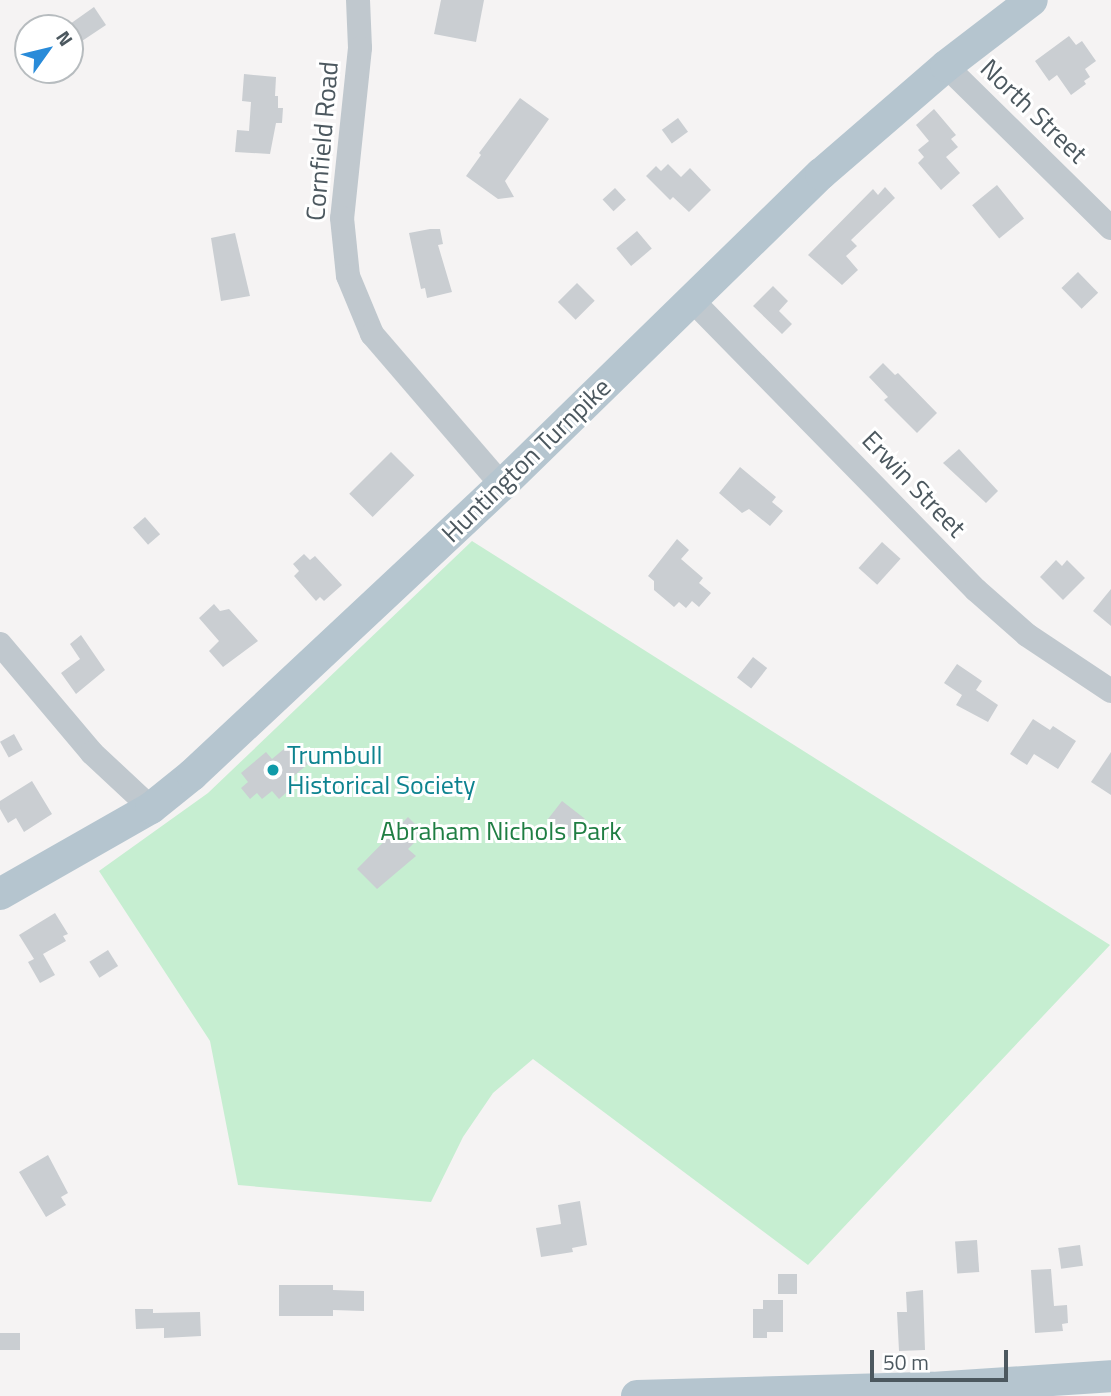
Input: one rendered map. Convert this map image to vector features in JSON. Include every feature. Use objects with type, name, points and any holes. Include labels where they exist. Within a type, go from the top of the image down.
[{"type":"main road","name":"Huntington Turnpike","points":[[0,894],[151,808],[192,775],[502,485],[862,136],[946,66],[1032,0]]},
{"type":"main road","points":[[637,1396],[932,1388],[1060,1389],[1111,1376]]},
{"type":"street","name":"Cornfield Road","points":[[358,0],[360,48],[342,218],[348,276],[372,334],[502,485]]},
{"type":"street","name":"North Street","points":[[946,66],[1111,228]]},
{"type":"street","name":"Erwin Street","points":[[691,299],[976,590],[1027,635],[1111,691]]},
{"type":"street","points":[[0,644],[92,753],[151,808]]},
{"type":"green space","name":"Abraham Nichols Park","points":[[472,541],[1110,945],[808,1265],[533,1059],[493,1093],[463,1137],[431,1202],[238,1185],[210,1041],[99,871],[208,793]]},
{"type":"building","points":[[441,0],[484,0],[476,42],[434,34]]},
{"type":"building","points":[[94,7],[106,25],[84,40],[84,14]]},
{"type":"building","points":[[1069,36],[1076,45],[1082,41],[1096,61],[1085,69],[1090,77],[1084,81],[1086,84],[1071,95],[1057,75],[1049,81],[1035,61]]},
{"type":"building","points":[[244,74],[276,77],[275,96],[278,96],[278,108],[283,108],[282,123],[276,123],[270,154],[235,152],[237,130],[249,131],[251,102],[242,101]]},
{"type":"building","points":[[520,98],[549,119],[505,181],[514,197],[498,199],[466,176],[481,155],[479,153]]},
{"type":"building","points":[[934,109],[956,135],[951,139],[958,147],[946,157],[960,173],[941,190],[918,163],[924,157],[918,150],[929,141],[916,125]]},
{"type":"building","points":[[678,118],[688,132],[672,144],[662,130]]},
{"type":"building","points":[[668,164],[681,177],[690,168],[711,190],[689,212],[673,197],[670,200],[646,176],[656,166],[661,171]]},
{"type":"building","points":[[997,185],[1024,218],[999,239],[972,205]]},
{"type":"building","points":[[885,187],[895,198],[851,240],[857,246],[846,256],[858,270],[842,285],[808,255],[873,189],[878,195]]},
{"type":"building","points":[[615,188],[626,200],[613,211],[603,200]]},
{"type":"building","points":[[440,229],[443,244],[438,245],[452,292],[427,298],[425,288],[421,289],[409,233]]},
{"type":"building","points":[[637,231],[652,249],[631,266],[616,248]]},
{"type":"building","points":[[235,233],[250,296],[221,301],[211,238]]},
{"type":"building","points":[[1078,272],[1098,293],[1082,309],[1061,288]]},
{"type":"building","points":[[577,283],[595,301],[576,320],[558,302]]},
{"type":"building","points":[[773,286],[788,301],[779,311],[792,324],[782,334],[753,306]]},
{"type":"building","points":[[883,363],[895,375],[898,373],[937,413],[917,433],[884,400],[888,397],[869,377]]},
{"type":"building","points":[[959,449],[998,491],[986,503],[943,463]]},
{"type":"building","points":[[391,452],[414,475],[373,517],[349,494]]},
{"type":"building","points":[[740,467],[776,497],[772,502],[783,511],[770,526],[749,509],[742,513],[719,493]]},
{"type":"building","points":[[145,517],[160,534],[148,545],[133,527]]},
{"type":"building","points":[[677,539],[689,550],[681,559],[703,578],[699,583],[711,593],[699,607],[692,601],[686,608],[679,602],[674,607],[654,590],[654,581],[648,576]]},
{"type":"building","points":[[882,542],[901,559],[877,585],[859,568]]},
{"type":"building","points":[[304,554],[310,560],[315,556],[342,585],[324,601],[320,597],[316,601],[294,576],[299,571],[293,564]]},
{"type":"building","points":[[1056,560],[1062,566],[1067,560],[1085,578],[1063,600],[1040,577]]},
{"type":"building","points":[[1111,589],[1111,626],[1093,611]]},
{"type":"building","points":[[214,604],[220,611],[229,609],[258,641],[223,667],[209,651],[219,641],[199,618]]},
{"type":"building","points":[[81,635],[105,670],[76,694],[61,673],[80,659],[70,644]]},
{"type":"building","points":[[753,657],[767,668],[751,689],[737,677]]},
{"type":"building","points":[[957,664],[982,681],[976,690],[998,705],[988,722],[956,705],[962,695],[944,683]]},
{"type":"building","points":[[1033,719],[1050,730],[1053,726],[1076,741],[1058,769],[1034,754],[1027,765],[1010,754]]},
{"type":"building","points":[[14,734],[23,750],[9,758],[0,742]]},
{"type":"building","name":"Trumbull Historical Society","points":[[291,743],[308,764],[289,780],[294,786],[279,799],[272,791],[262,799],[257,793],[250,799],[241,788],[248,782],[241,773],[266,752],[272,759]]},
{"type":"building","points":[[1111,752],[1111,795],[1091,782]]},
{"type":"building","points":[[32,781],[52,814],[24,832],[16,818],[8,823],[0,809],[0,801]]},
{"type":"building","points":[[562,801],[585,819],[570,838],[547,820]]},
{"type":"building","points":[[408,817],[424,833],[408,849],[416,856],[377,889],[357,869]]},
{"type":"building","points":[[55,913],[68,934],[63,936],[66,941],[43,954],[55,975],[40,983],[28,962],[34,959],[19,935]]},
{"type":"building","points":[[108,950],[118,966],[99,978],[89,962]]},
{"type":"building","points":[[48,1155],[68,1193],[61,1197],[66,1205],[46,1217],[19,1172]]},
{"type":"building","points":[[580,1201],[587,1245],[572,1248],[573,1252],[541,1257],[536,1228],[561,1224],[558,1205]]},
{"type":"building","points":[[977,1240],[979,1272],[957,1273],[955,1242]]},
{"type":"building","points":[[1080,1245],[1083,1266],[1061,1269],[1058,1248]]},
{"type":"building","points":[[1051,1269],[1054,1306],[1067,1305],[1068,1323],[1062,1324],[1063,1331],[1035,1333],[1031,1270]]},
{"type":"building","points":[[778,1274],[797,1274],[797,1294],[778,1294]]},
{"type":"building","points":[[279,1285],[333,1285],[333,1290],[364,1291],[364,1311],[333,1310],[333,1316],[279,1316]]},
{"type":"building","points":[[923,1290],[925,1350],[899,1351],[897,1312],[907,1312],[906,1292]]},
{"type":"building","points":[[763,1300],[783,1300],[783,1332],[767,1332],[767,1338],[753,1338],[753,1309],[763,1309]]},
{"type":"building","points":[[135,1309],[153,1309],[153,1313],[200,1312],[201,1336],[164,1338],[164,1328],[136,1329]]},
{"type":"building","points":[[0,1333],[20,1333],[20,1350],[0,1350]]},
{"type":"place","name":"Trumbull Historical Society","points":[[273,770]]}]
